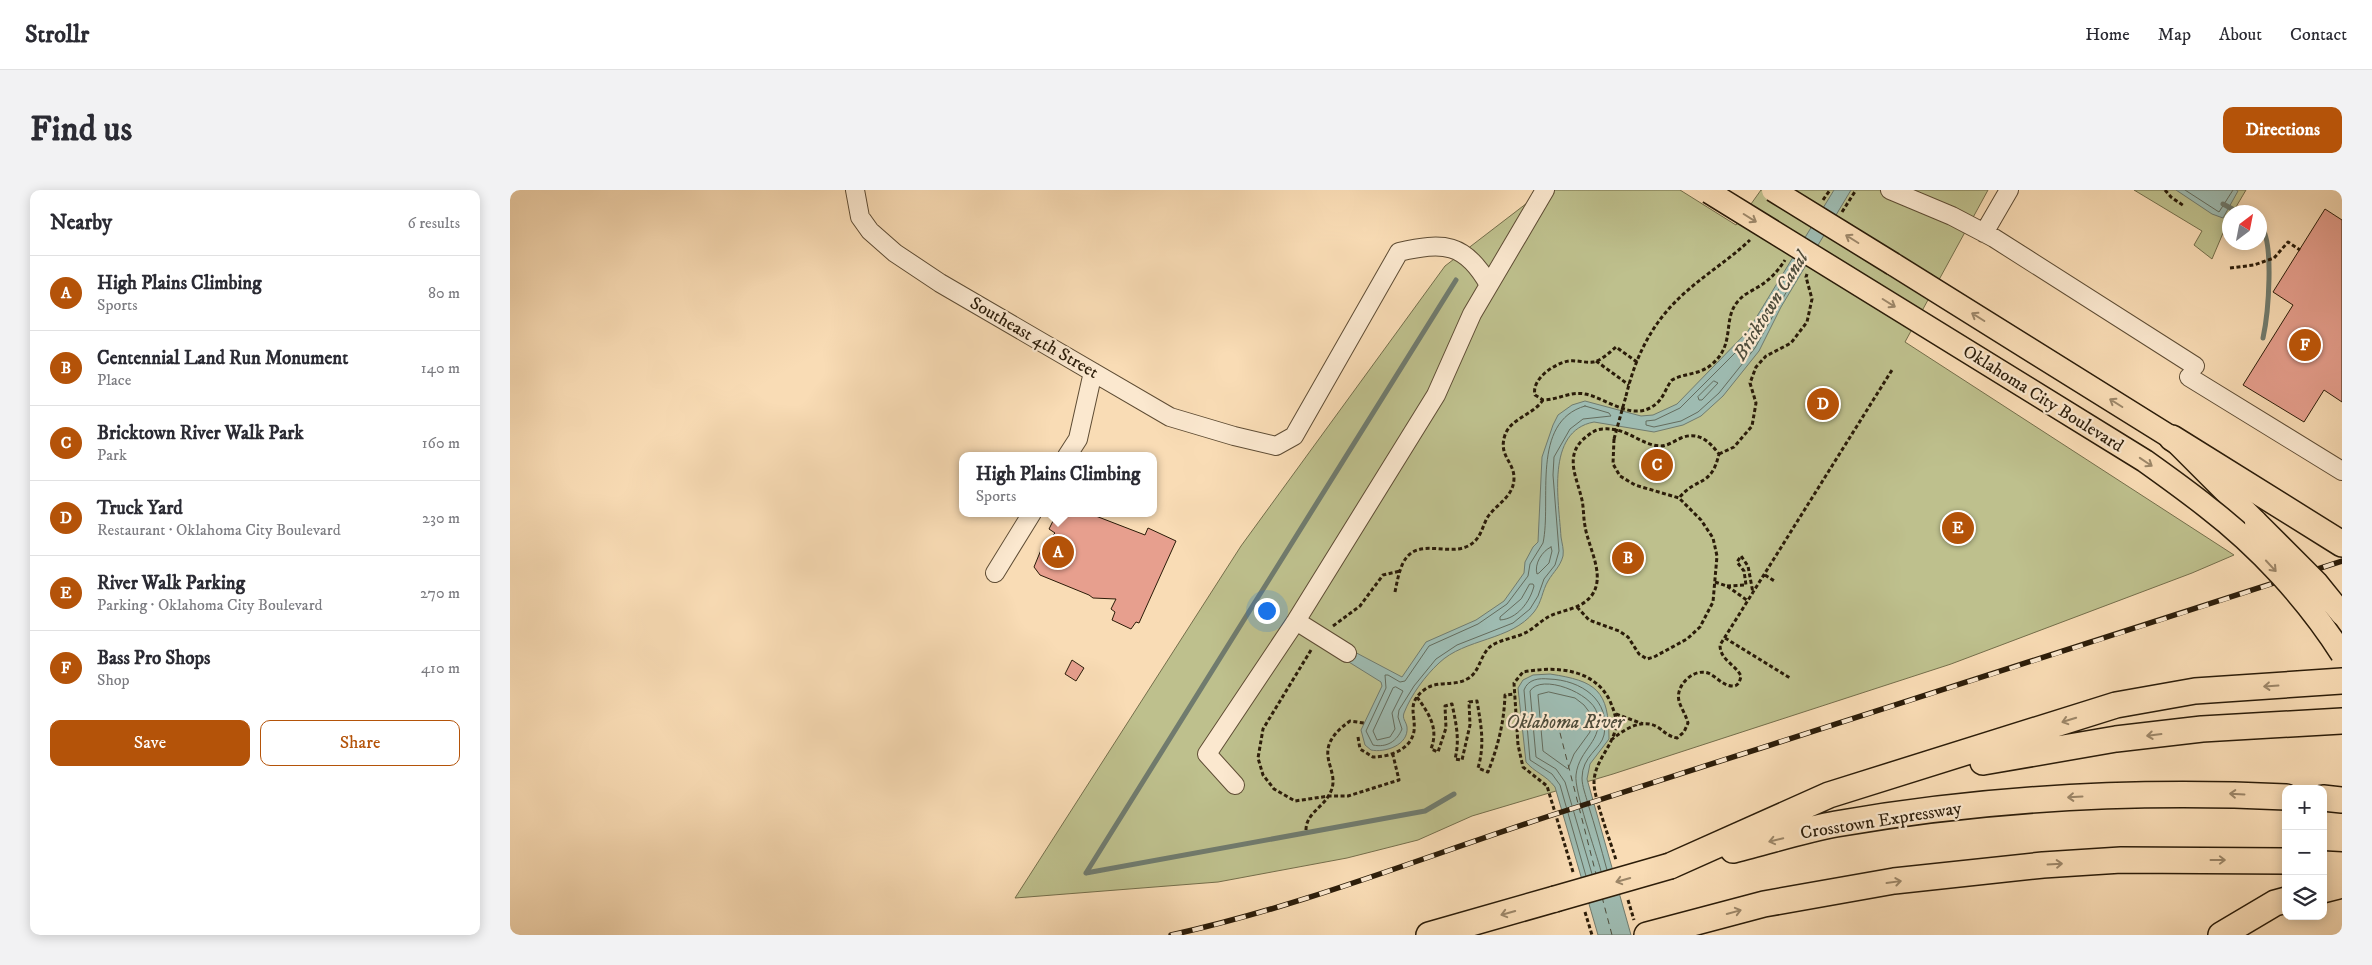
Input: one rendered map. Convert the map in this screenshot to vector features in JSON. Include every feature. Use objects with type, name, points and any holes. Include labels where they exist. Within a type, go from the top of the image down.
[{"type":"highway","points":[[2172,438],[2342,523]]},
{"type":"highway","points":[[2172,438],[2342,544]]},
{"type":"highway","points":[[1670,866],[1829,795],[2116,705],[2195,692],[2342,681]]},
{"type":"highway","points":[[1829,795],[2016,754],[2116,739],[2202,729],[2342,721]]},
{"type":"highway","name":"Crosstown Expressway","points":[[1429,935],[1670,866],[1835,824],[2018,800],[2133,794],[2218,794],[2282,797]]},
{"type":"highway","points":[[2327,798],[2342,800]]},
{"type":"highway","points":[[1642,930],[1687,924],[1764,904],[1894,881],[2034,866],[2121,860],[2282,861]]},
{"type":"highway","points":[[2327,864],[2342,866]]},
{"type":"highway","points":[[2327,889],[2342,885]]},
{"type":"highway","points":[[2221,935],[2275,903],[2282,901]]},
{"type":"main road","name":"Oklahoma City Boulevard","points":[[1773,190],[2172,438],[2316,582],[2342,614]]},
{"type":"main road","name":"Oklahoma City Boulevard","points":[[1707,191],[2145,461],[2208,507],[2256,550],[2298,595],[2342,654]]},
{"type":"street","points":[[1235,785],[1207,754],[1296,621],[1436,395],[1472,314],[1545,190]]},
{"type":"street","points":[[1984,233],[2009,190]]},
{"type":"street","points":[[1893,192],[1952,216],[1984,233],[2342,471]]},
{"type":"street","name":"Southeast 4th Street","points":[[856,198],[860,217],[870,231],[895,253],[940,284],[1170,417],[1276,446],[1294,436],[1399,252],[1429,246],[1458,250],[1479,267],[1489,285]]},
{"type":"street","points":[[1070,452],[1078,439],[1093,372]]},
{"type":"street","points":[[995,573],[1030,517]]},
{"type":"street","points":[[1296,621],[1347,653]]},
{"type":"path","points":[[1821,204],[1830,190]]},
{"type":"path","points":[[1837,221],[1856,190]]},
{"type":"path","points":[[2165,190],[2184,206]]},
{"type":"path","points":[[2230,268],[2254,265],[2274,258],[2288,242],[2300,250]]},
{"type":"path","points":[[1395,592],[1400,571],[1407,558],[1417,549],[1429,547],[1450,550],[1461,549],[1468,547],[1478,538],[1487,518],[1512,489],[1513,471],[1503,454],[1505,435],[1512,424],[1532,412],[1543,400],[1575,393],[1593,396],[1615,407],[1630,411],[1651,407],[1658,403],[1672,380],[1703,371],[1717,360],[1726,345],[1732,310],[1735,305],[1745,294],[1773,276],[1789,253]]},
{"type":"path","points":[[1577,607],[1589,620],[1619,631],[1628,637],[1639,654],[1647,658],[1654,657],[1687,638],[1700,627],[1713,602],[1717,556],[1713,538],[1701,520],[1679,498],[1635,484],[1620,476],[1613,464],[1614,439],[1629,385],[1643,345],[1668,308],[1688,290],[1734,255]]},
{"type":"path","points":[[1679,498],[1688,487],[1702,483],[1712,475],[1719,454],[1734,448],[1752,426],[1756,403],[1750,383],[1756,367],[1766,356],[1791,343],[1808,322],[1812,299],[1806,277],[1810,269]]},
{"type":"path","points":[[1593,362],[1616,347],[1637,362]]},
{"type":"path","points":[[1543,400],[1534,395],[1535,385],[1555,366],[1572,361],[1597,361],[1615,377],[1629,385]]},
{"type":"path","points":[[1611,740],[1625,729],[1643,724],[1652,724],[1668,736],[1677,738],[1684,732],[1688,722],[1678,700],[1680,690],[1686,679],[1697,672],[1708,673],[1730,687],[1736,686],[1740,682],[1741,676],[1739,672],[1725,660],[1720,652],[1720,645],[1892,370]]},
{"type":"path","points":[[1358,737],[1360,749],[1373,757],[1393,754],[1405,747],[1414,729],[1411,710],[1417,697],[1424,690],[1436,684],[1454,684],[1468,679],[1475,673],[1491,646],[1526,633],[1549,616],[1577,607],[1592,595],[1596,585],[1597,572],[1585,528],[1581,497],[1572,472],[1575,452],[1583,439],[1602,428],[1624,430],[1652,445],[1661,446],[1694,436],[1707,440],[1719,454]]},
{"type":"path","points":[[1727,586],[1746,585],[1744,571],[1738,562],[1741,556],[1748,566],[1753,593]]},
{"type":"path","points":[[1393,754],[1399,780],[1348,796],[1329,796],[1295,801],[1281,794],[1263,775],[1258,758],[1263,729],[1319,635],[1360,606],[1383,575],[1400,571]]},
{"type":"path","points":[[1765,575],[1776,582]]},
{"type":"path","points":[[1715,582],[1727,586],[1748,601]]},
{"type":"path","points":[[1725,638],[1790,678]]},
{"type":"path","points":[[1575,879],[1548,786],[1523,767],[1518,745],[1514,683],[1523,672],[1546,668],[1570,671],[1590,678],[1606,693],[1616,714],[1616,730],[1595,770],[1594,786],[1619,870]]},
{"type":"path","points":[[1417,697],[1430,715],[1434,730],[1434,740],[1430,749],[1438,752],[1446,728],[1445,706],[1452,704],[1457,727],[1458,748],[1455,758],[1462,760],[1470,725],[1469,702],[1477,700],[1483,733],[1483,751],[1478,768],[1488,772],[1499,743],[1505,695],[1515,694]]},
{"type":"path","points":[[1616,714],[1643,724]]},
{"type":"path","points":[[1306,830],[1310,816],[1329,796],[1333,784],[1327,757],[1330,740],[1338,730],[1350,721],[1364,723]]},
{"type":"path","points":[[1516,724],[1522,724]]},
{"type":"path","points":[[1628,898],[1642,930]]},
{"type":"path","points":[[1584,907],[1592,935]]},
{"type":"green space","points":[[1544,190],[1680,190],[1736,225],[1761,190],[1988,190],[1905,342],[2234,555],[2192,573],[1951,664],[1613,774],[1472,816],[1418,840],[1347,858],[1218,882],[1015,898],[1241,546],[1445,266]]},
{"type":"green space","points":[[2134,190],[2246,190],[2237,205],[2222,205],[2222,235],[2212,259],[2194,245],[2202,231]]},
{"type":"water","name":"Bricktown Canal","points":[[1834,190],[1851,190],[1781,307],[1759,351],[1723,396],[1701,416],[1683,425],[1654,432],[1594,422],[1578,428],[1568,439],[1561,453],[1558,470],[1558,506],[1563,556],[1559,566],[1546,585],[1537,608],[1513,629],[1462,649],[1439,663],[1410,699],[1403,717],[1407,733],[1400,743],[1389,749],[1377,751],[1371,750],[1365,745],[1361,730],[1382,686],[1381,682],[1344,659],[1349,649],[1402,677],[1426,642],[1476,620],[1504,601],[1524,573],[1525,562],[1538,542],[1542,457],[1558,415],[1572,405],[1585,401],[1641,416],[1653,415],[1677,404],[1748,331]]},
{"type":"water","points":[[2176,190],[2238,191],[2230,205],[2222,205],[2222,218],[2212,214]]},
{"type":"water","name":"Oklahoma River","points":[[1550,674],[1579,680],[1589,685],[1597,691],[1606,709],[1609,739],[1590,764],[1587,779],[1631,935],[1598,935],[1555,787],[1526,762],[1518,688],[1523,680],[1533,675]]},
{"type":"building","points":[[2325,209],[2342,220],[2342,402],[2324,390],[2304,422],[2243,385],[2293,305],[2273,292]]},
{"type":"building","points":[[1055,517],[1098,517],[1145,535],[1148,528],[1176,541],[1139,623],[1136,622],[1131,629],[1112,620],[1115,612],[1111,609],[1116,599],[1093,598],[1040,575],[1034,567],[1043,545],[1055,533],[1049,529]]},
{"type":"building","points":[[1072,660],[1084,668],[1076,681],[1065,674]]},
{"type":"waterway","points":[[2263,338],[2269,279],[2267,242]]},
{"type":"waterway","points":[[1086,873],[1456,280]]},
{"type":"waterway","points":[[1086,873],[1425,811],[1454,794]]},
{"type":"ferry route","points":[[1522,724],[1558,725],[1596,874]]},
{"type":"ferry route","points":[[1602,897],[1612,935]]},
{"type":"railway","points":[[1171,935],[1273,909],[1521,825],[2342,561]]},
{"type":"place","name":"Bass Pro Shops","points":[[2305,345]]},
{"type":"place","name":"Truck Yard","points":[[1823,404]]},
{"type":"place","name":"Bricktown River Walk Park","points":[[1657,465]]},
{"type":"place","name":"River Walk Parking","points":[[1958,528]]},
{"type":"place","name":"High Plains Climbing","points":[[1058,552]]},
{"type":"place","name":"Centennial Land Run Monument","points":[[1628,558]]}]
